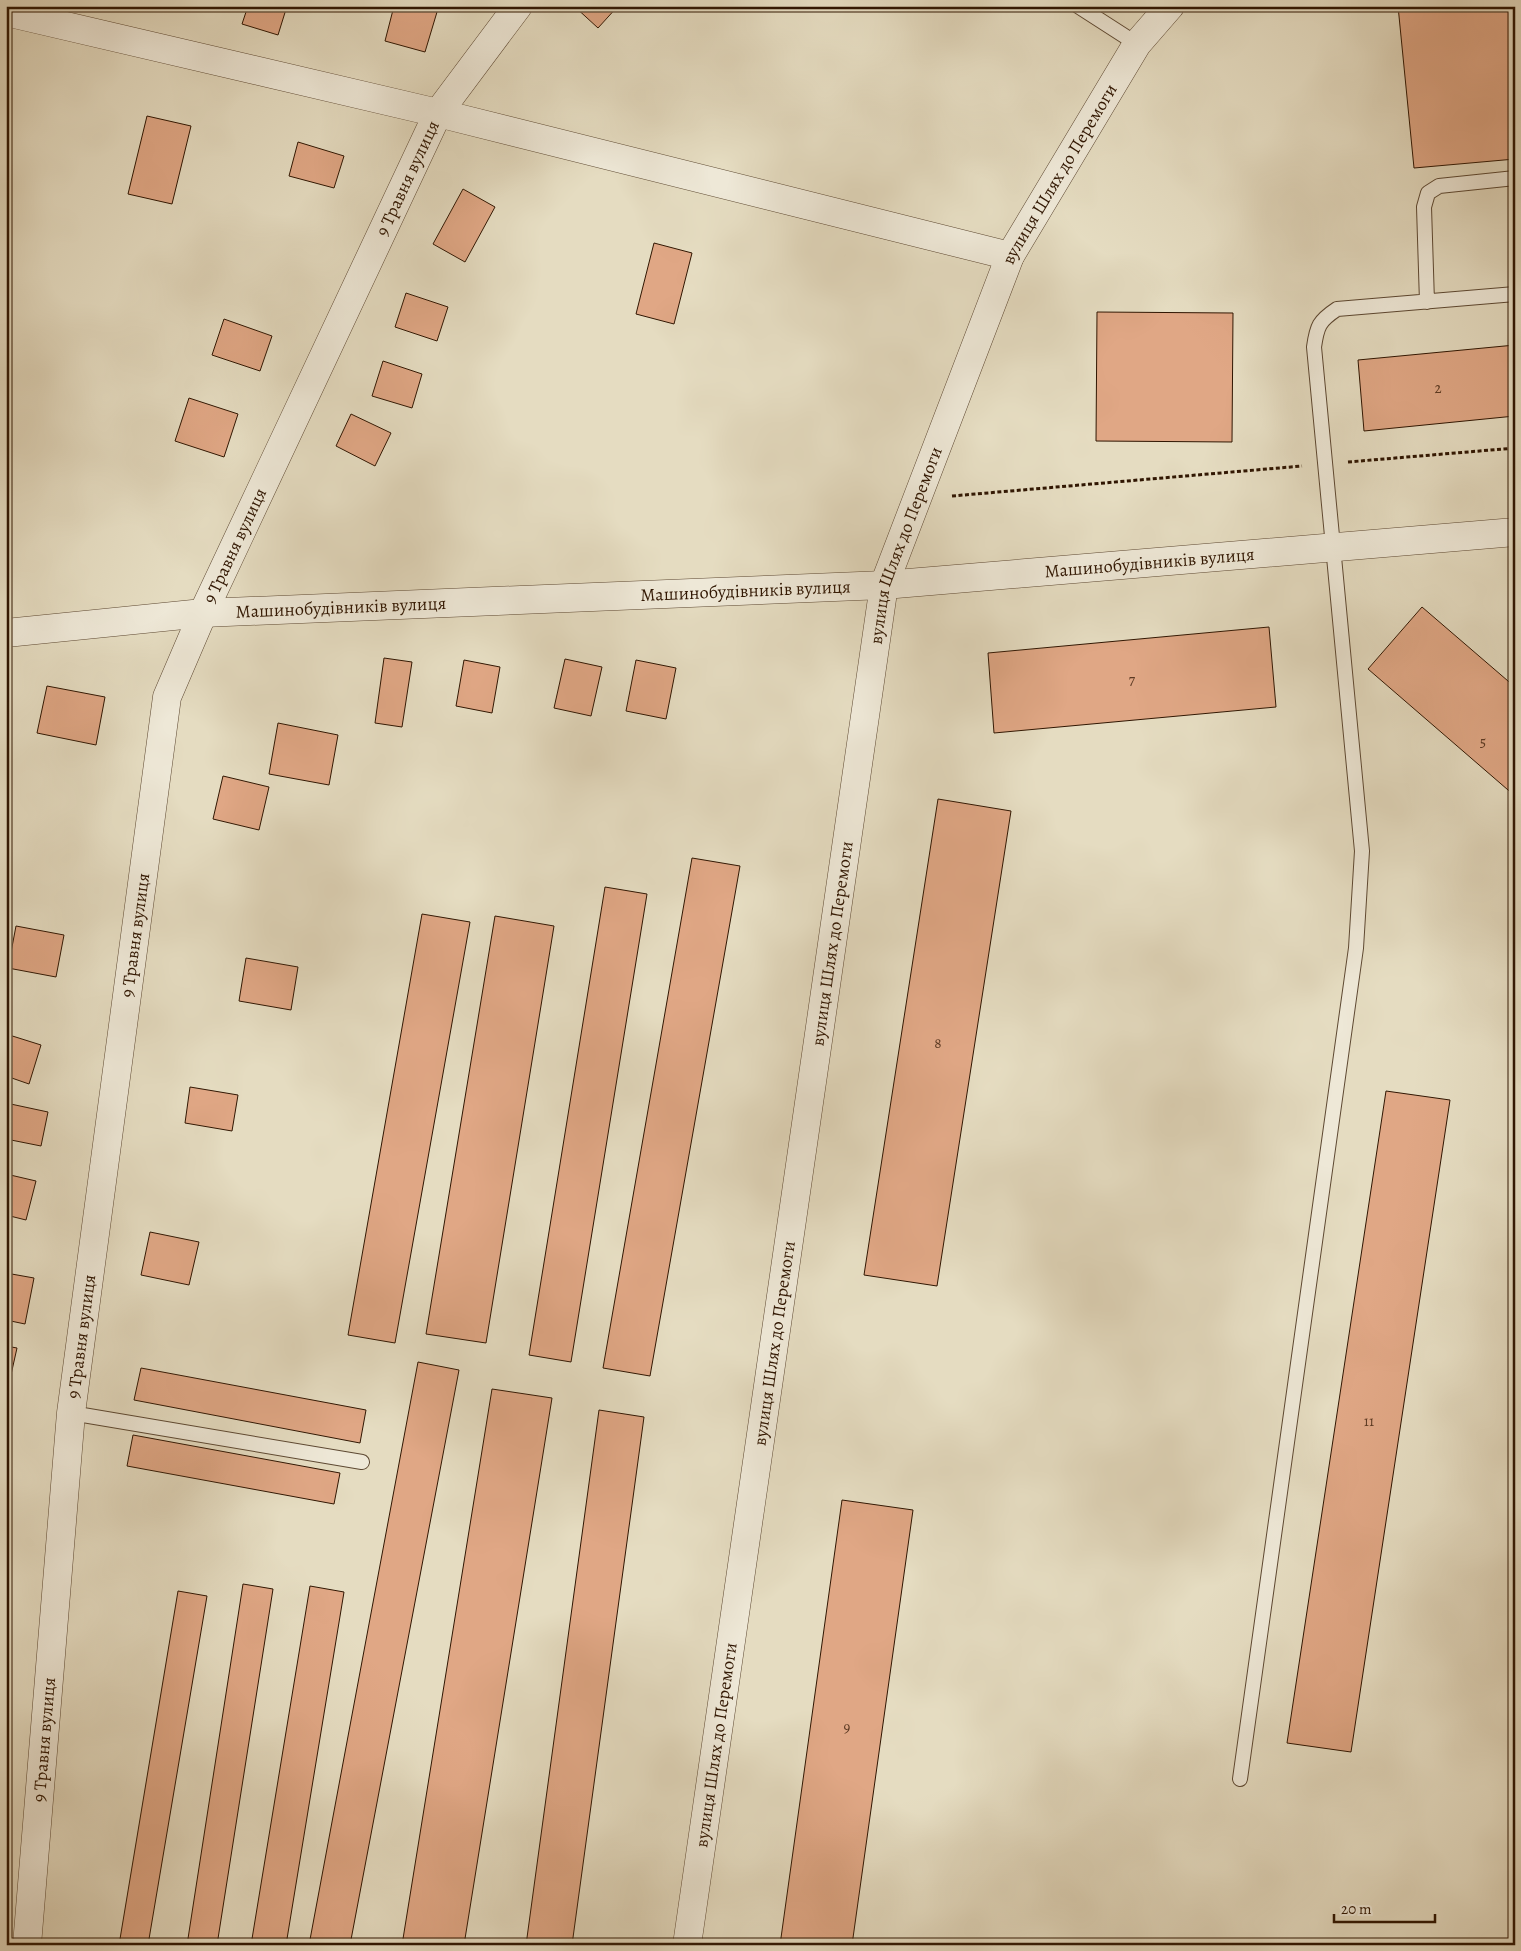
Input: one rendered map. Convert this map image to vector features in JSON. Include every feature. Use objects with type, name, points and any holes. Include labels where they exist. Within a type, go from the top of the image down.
[{"type":"street","name":"9 Травня вулиця","points":[[27,1945],[71,1413],[167,697],[203,613],[438,113],[518,6]]},
{"type":"street","name":"вулиця Шлях до Перемоги","points":[[687,1945],[884,585],[1010,256],[1137,44],[1170,6]]},
{"type":"street","points":[[6,12],[438,113],[1010,256]]},
{"type":"street","name":"Машинобудівників вулиця","points":[[6,633],[203,613],[884,585],[1515,532]]},
{"type":"lane","points":[[1078,6],[1137,44]]},
{"type":"lane","points":[[1427,302],[1424,207],[1428,193],[1439,186],[1515,178]]},
{"type":"lane","points":[[1240,1779],[1356,948],[1362,851],[1314,346],[1316,332],[1323,318],[1337,309],[1515,294]]},
{"type":"lane","points":[[71,1413],[362,1462]]},
{"type":"path","points":[[1338,463],[1515,448]]},
{"type":"path","points":[[917,500],[1309,466]]},
{"type":"building","points":[[248,6],[287,6],[278,35],[242,24]]},
{"type":"building","points":[[394,6],[415,6],[437,12],[425,52],[385,41]]},
{"type":"building","points":[[574,6],[618,6],[598,28]]},
{"type":"building","points":[[1398,6],[1515,6],[1515,159],[1414,168]]},
{"type":"building","points":[[147,116],[191,126],[172,204],[128,194]]},
{"type":"building","points":[[298,142],[344,156],[334,188],[289,176]]},
{"type":"building","points":[[463,189],[495,207],[465,262],[433,244]]},
{"type":"building","points":[[654,243],[692,253],[674,324],[636,314]]},
{"type":"building","points":[[406,293],[448,307],[437,341],[395,327]]},
{"type":"building","points":[[1097,312],[1233,313],[1232,442],[1096,441]]},
{"type":"building","points":[[224,319],[272,336],[260,371],[212,355]]},
{"type":"building","points":[[1515,345],[1515,416],[1364,431],[1358,360]]},
{"type":"building","points":[[383,361],[422,374],[412,408],[372,396]]},
{"type":"building","points":[[189,398],[238,414],[224,457],[175,441]]},
{"type":"building","points":[[351,414],[391,433],[375,466],[336,446]]},
{"type":"building","points":[[1422,607],[1515,687],[1515,796],[1368,669]]},
{"type":"building","points":[[1269,627],[1276,707],[994,733],[988,653]]},
{"type":"building","points":[[384,658],[412,662],[402,727],[375,723]]},
{"type":"building","points":[[565,659],[602,667],[591,716],[554,708]]},
{"type":"building","points":[[464,660],[500,667],[492,713],[456,706]]},
{"type":"building","points":[[636,660],[676,668],[666,719],[626,711]]},
{"type":"building","points":[[47,686],[105,697],[96,745],[37,733]]},
{"type":"building","points":[[278,723],[338,735],[329,785],[269,774]]},
{"type":"building","points":[[223,776],[269,787],[259,830],[213,819]]},
{"type":"building","points":[[938,799],[1011,811],[937,1286],[864,1275]]},
{"type":"building","points":[[692,858],[740,866],[650,1376],[603,1368]]},
{"type":"building","points":[[605,887],[647,894],[571,1362],[529,1355]]},
{"type":"building","points":[[422,914],[470,922],[395,1343],[348,1335]]},
{"type":"building","points":[[495,916],[554,926],[486,1343],[426,1334]]},
{"type":"building","points":[[16,926],[64,935],[56,977],[8,968]]},
{"type":"building","points":[[246,958],[298,967],[291,1010],[239,1001]]},
{"type":"building","points":[[6,1034],[41,1045],[29,1084],[6,1076]]},
{"type":"building","points":[[190,1087],[238,1095],[232,1131],[185,1123]]},
{"type":"building","points":[[1386,1091],[1450,1100],[1351,1752],[1287,1743]]},
{"type":"building","points":[[6,1103],[48,1112],[41,1146],[6,1139]]},
{"type":"building","points":[[6,1174],[36,1181],[26,1220],[6,1215]]},
{"type":"building","points":[[150,1232],[199,1242],[189,1285],[141,1275]]},
{"type":"building","points":[[6,1273],[34,1278],[25,1324],[6,1320]]},
{"type":"building","points":[[6,1346],[17,1348],[6,1397]]},
{"type":"building","points":[[418,1362],[459,1370],[350,1945],[309,1945]]},
{"type":"building","points":[[141,1368],[366,1410],[360,1443],[134,1400]]},
{"type":"building","points":[[492,1389],[552,1398],[464,1945],[402,1945]]},
{"type":"building","points":[[599,1410],[644,1417],[572,1945],[526,1945]]},
{"type":"building","points":[[133,1435],[340,1473],[334,1504],[127,1466]]},
{"type":"building","points":[[842,1500],[913,1510],[852,1945],[780,1945]]},
{"type":"building","points":[[243,1584],[273,1589],[217,1945],[187,1945]]},
{"type":"building","points":[[310,1586],[344,1592],[286,1945],[251,1945]]},
{"type":"building","points":[[178,1591],[207,1596],[148,1945],[119,1945]]}]
